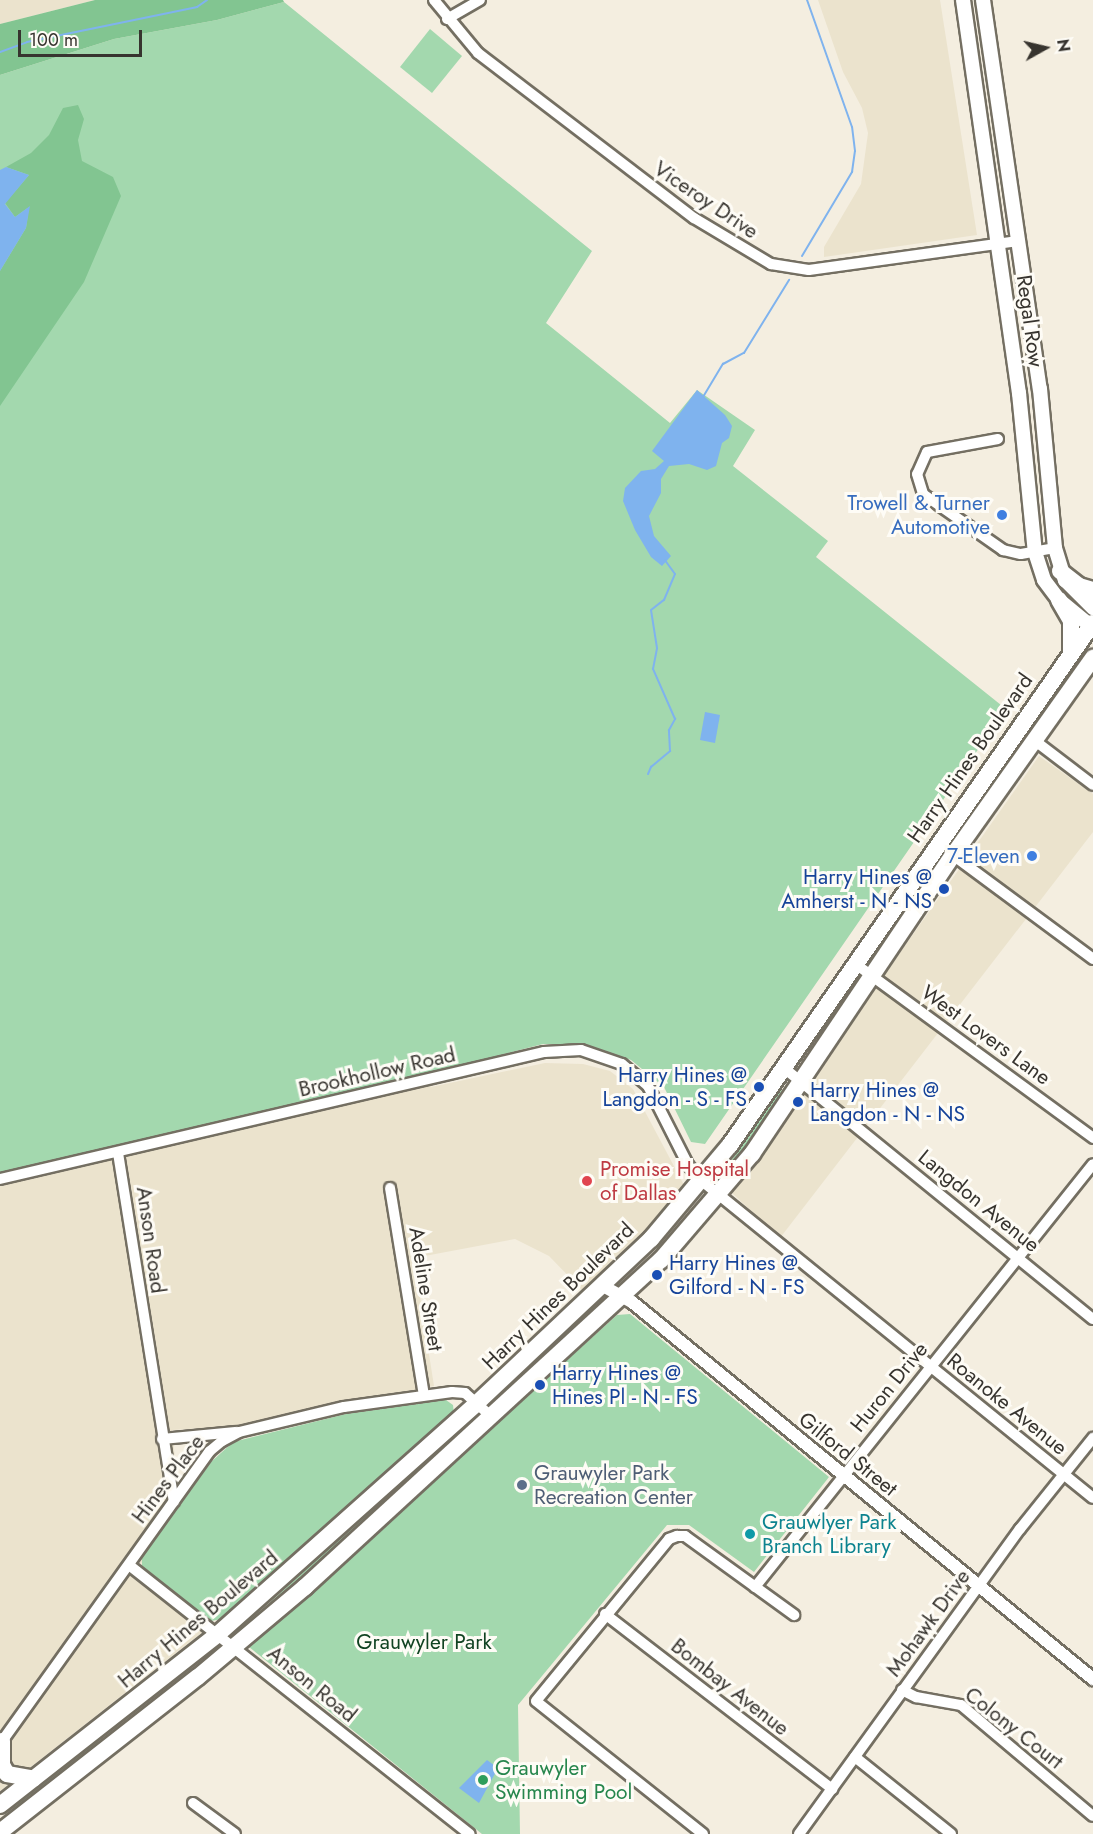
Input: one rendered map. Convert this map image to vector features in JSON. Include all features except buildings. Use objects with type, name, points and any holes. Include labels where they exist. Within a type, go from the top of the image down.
[{"type":"main road","name":"Regal Row","points":[[963,0],[1015,364],[1035,552],[1044,580],[1059,600],[1092,626]]},
{"type":"main road","name":"Regal Row","points":[[983,0],[1036,361],[1055,548],[1060,571],[1093,608]]},
{"type":"main road","points":[[976,92],[996,89]]},
{"type":"main road","points":[[1015,364],[1036,361]]},
{"type":"main road","points":[[1023,436],[1030,445],[1039,482],[1048,490]]},
{"type":"main road","points":[[1060,571],[1079,586],[1093,590]]},
{"type":"main road","points":[[1059,600],[1072,627],[1071,654]]},
{"type":"main road","name":"Harry Hines Boulevard","points":[[0,1805],[111,1721],[218,1634],[478,1402],[603,1286],[702,1181],[784,1068],[937,844],[1092,626]]},
{"type":"main road","name":"Harry Hines Boulevard","points":[[0,1832],[235,1647],[623,1297],[719,1195],[801,1082],[953,855],[1093,658]]},
{"type":"main road","points":[[111,1721],[123,1737]]},
{"type":"main road","points":[[1,1742],[2,1765],[7,1774],[34,1779]]},
{"type":"street","name":"Viceroy Drive","points":[[434,0],[447,19],[478,52],[694,218],[771,264],[809,270],[1018,240]]},
{"type":"street","points":[[447,19],[480,0]]},
{"type":"street","points":[[998,439],[927,452],[920,464],[918,483],[929,501],[987,542],[1013,553],[1055,548]]},
{"type":"street","points":[[1034,740],[1093,785]]},
{"type":"street","points":[[937,844],[1093,959]]},
{"type":"street","name":"West Lovers Lane","points":[[856,965],[1093,1138]]},
{"type":"street","name":"Brookhollow Road","points":[[0,1179],[544,1052],[581,1050],[622,1064],[648,1086],[666,1117],[678,1147],[702,1181]]},
{"type":"street","name":"Langdon Avenue","points":[[784,1068],[1093,1318]]},
{"type":"street","name":"Anson Road","points":[[118,1153],[162,1439],[174,1502]]},
{"type":"street","name":"Huron Drive","points":[[755,1587],[1093,1164]]},
{"type":"street","name":"Roanoke Avenue","points":[[702,1181],[1093,1498]]},
{"type":"street","name":"Adeline Street","points":[[390,1188],[424,1395]]},
{"type":"street","name":"Gilford Street","points":[[603,1286],[623,1297],[980,1584],[1093,1679]]},
{"type":"street","name":"Hines Place","points":[[1,1742],[210,1451],[239,1432],[344,1407],[424,1395],[461,1392],[478,1402],[492,1417]]},
{"type":"street","points":[[162,1439],[239,1432]]},
{"type":"street","name":"Mohawk Drive","points":[[799,1834],[980,1584],[1093,1438]]},
{"type":"street","points":[[704,1834],[536,1701],[605,1614],[669,1539],[677,1536],[685,1536],[794,1615]]},
{"type":"street","name":"Anson Road","points":[[129,1565],[469,1834]]},
{"type":"street","name":"Bombay Avenue","points":[[605,1614],[832,1789]]},
{"type":"street","name":"Colony Court","points":[[902,1690],[916,1698],[961,1705],[1093,1816]]},
{"type":"street","points":[[855,1757],[951,1834]]},
{"type":"street","points":[[193,1803],[235,1834]]},
{"type":"shaded area","points":[[0,0],[95,0],[0,24]]},
{"type":"shaded area","points":[[818,0],[940,0],[977,235],[824,257],[824,247],[861,184],[868,133],[862,108],[843,72]]},
{"type":"shaded area","points":[[1039,756],[1093,794],[1093,832],[780,1238],[731,1192]]},
{"type":"shaded area","points":[[545,1063],[583,1064],[610,1071],[633,1089],[684,1185],[632,1246],[583,1291],[549,1256],[515,1239],[414,1258],[434,1386],[236,1426],[172,1430],[180,1504],[141,1564],[214,1623],[0,1791],[0,1172],[27,1170],[427,1074],[431,1087]]},
{"type":"green space","points":[[95,0],[283,0],[284,2],[217,20],[114,39],[0,75],[0,24]]},
{"type":"green space","points":[[284,2],[592,251],[546,323],[670,423],[697,390],[755,430],[733,466],[828,541],[816,557],[1006,709],[705,1144],[691,1142],[664,1087],[631,1060],[585,1044],[543,1044],[373,1088],[27,1170],[0,1172],[0,75],[114,39],[217,20]]},
{"type":"green space","points":[[430,29],[462,56],[432,93],[400,67]]},
{"type":"green space","points":[[78,105],[84,119],[78,140],[82,161],[113,177],[121,196],[84,282],[0,406],[0,271],[26,228],[29,207],[15,217],[5,203],[29,175],[6,167],[31,153],[49,135],[63,108]]},
{"type":"green space","points":[[779,1088],[782,1090],[759,1130],[725,1175],[723,1173]]},
{"type":"green space","points":[[593,1305],[595,1307],[557,1348],[505,1397],[499,1391]]},
{"type":"green space","name":"Grauwyler Park","points":[[630,1314],[829,1477],[754,1572],[689,1525],[667,1525],[518,1705],[520,1834],[482,1834],[249,1647],[617,1315]]},
{"type":"green space","points":[[446,1400],[453,1405],[454,1414],[222,1619],[211,1621],[142,1566],[142,1558],[211,1462],[233,1442],[346,1414]]},
{"type":"green space","points":[[469,1420],[471,1423],[438,1457],[245,1630],[242,1628]]},
{"type":"green space","points":[[96,1740],[98,1743],[56,1781],[4,1821],[2,1818],[51,1775]]},
{"type":"water","points":[[6,167],[29,175],[5,204],[15,217],[30,206],[26,228],[0,271],[0,170]]},
{"type":"water","points":[[697,390],[725,415],[732,426],[729,438],[722,443],[716,466],[707,470],[689,464],[669,466],[661,479],[661,493],[649,516],[654,536],[671,556],[662,566],[651,557],[635,530],[623,501],[625,488],[641,471],[655,469],[664,461],[652,451]]},
{"type":"water","points":[[705,712],[720,715],[715,743],[700,740]]},
{"type":"water","points":[[487,1760],[498,1768],[479,1803],[459,1788]]},
{"type":"waterway","points":[[0,52],[27,42],[197,7],[207,0]]},
{"type":"waterway","points":[[802,256],[852,172],[855,151],[852,127],[807,0]]},
{"type":"waterway","points":[[703,397],[723,364],[744,353],[789,280]]},
{"type":"waterway","points":[[648,774],[651,767],[670,751],[669,730],[675,719],[653,669],[657,648],[651,610],[664,600],[675,574],[665,560]]},
{"type":"place","name":"Trowell & Turner Automotive","points":[[1002,515]]},
{"type":"place","name":"7-Eleven","points":[[1032,856]]},
{"type":"place","name":"Harry Hines @ Amherst - N - NS","points":[[944,889]]},
{"type":"place","name":"Harry Hines @ Langdon - S - FS","points":[[759,1087]]},
{"type":"place","name":"Harry Hines @ Langdon - N - NS","points":[[798,1102]]},
{"type":"place","name":"Promise Hospital of Dallas","points":[[587,1181]]},
{"type":"place","name":"Harry Hines @ Gilford - N - FS","points":[[657,1275]]},
{"type":"place","name":"Harry Hines @ Hines Pl - N - FS","points":[[540,1385]]},
{"type":"place","name":"Grauwyler Park Recreation Center","points":[[522,1485]]},
{"type":"place","name":"Grauwlyer Park Branch Library","points":[[750,1534]]},
{"type":"place","name":"Grauwyler Swimming Pool","points":[[483,1780]]}]
